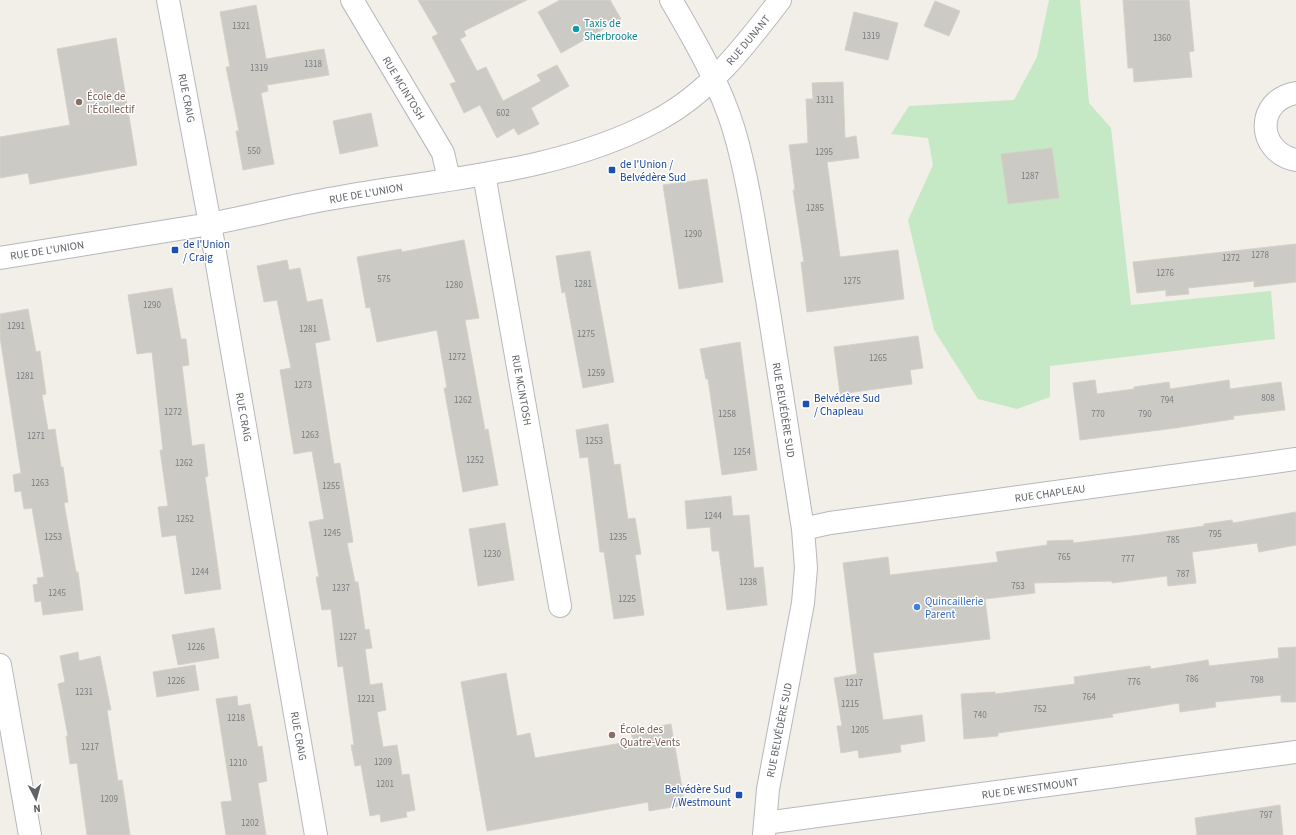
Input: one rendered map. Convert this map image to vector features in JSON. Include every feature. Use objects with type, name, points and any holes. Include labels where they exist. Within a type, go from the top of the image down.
[{"type":"street","name":"RUE CRAIG","points":[[168,0],[210,224],[316,835]]},
{"type":"street","name":"RUE MCINTOSH","points":[[352,0],[443,153],[449,179]]},
{"type":"street","name":"RUE BELVÉDÈRE SUD","points":[[671,0],[714,79],[733,129],[752,208],[804,529],[806,568],[803,603],[768,789],[764,829]]},
{"type":"street","name":"RUE DUNANT","points":[[714,79],[755,33],[780,0]]},
{"type":"street","name":"RUE DE L'UNION","points":[[0,258],[210,224],[334,198],[524,168],[584,151],[626,136],[658,120],[688,101],[714,79]]},
{"type":"street","points":[[1296,93],[1286,96],[1276,102],[1269,111],[1266,122],[1266,133],[1270,143],[1282,155],[1296,160]]},
{"type":"street","name":"RUE MCINTOSH","points":[[484,174],[560,606]]},
{"type":"street","name":"RUE CHAPLEAU","points":[[804,529],[830,523],[1296,459]]},
{"type":"street","points":[[0,665],[30,835]]},
{"type":"street","name":"RUE DE WESTMOUNT","points":[[764,829],[1296,752]]},
{"type":"green space","points":[[1049,0],[1080,0],[1089,103],[1111,128],[1131,305],[1271,291],[1275,339],[1050,366],[1050,397],[1017,409],[978,399],[934,330],[908,220],[933,165],[928,138],[891,134],[909,106],[1014,100],[1037,57]]},
{"type":"building","points":[[418,0],[527,0],[464,31],[466,36],[460,39],[477,71],[486,67],[503,101],[541,81],[537,75],[557,65],[569,86],[531,108],[539,124],[518,135],[514,128],[497,138],[480,105],[464,113],[450,84],[456,82],[432,37],[438,34]]},
{"type":"building","name":"Taxis de Sherbrooke","points":[[560,0],[610,0],[621,19],[561,53],[538,12]]},
{"type":"building","points":[[1123,0],[1189,0],[1194,51],[1189,52],[1192,77],[1134,82],[1133,68],[1128,68]]},
{"type":"building","points":[[935,1],[960,11],[949,36],[924,26]]},
{"type":"building","points":[[256,5],[266,59],[324,49],[329,75],[267,85],[268,91],[261,93],[274,164],[243,170],[236,131],[239,131],[226,67],[230,67],[220,12]]},
{"type":"building","points":[[854,12],[898,23],[888,60],[845,50]]},
{"type":"building","points":[[116,38],[137,165],[30,184],[28,173],[0,178],[0,137],[70,125],[57,49]]},
{"type":"building","points":[[843,82],[845,138],[856,136],[859,158],[827,162],[840,257],[898,250],[904,299],[807,312],[801,262],[804,262],[793,190],[795,190],[789,145],[808,143],[806,99],[813,99],[812,83]]},
{"type":"building","points":[[371,113],[378,146],[340,154],[333,121]]},
{"type":"building","points":[[1052,148],[1059,198],[1008,204],[1001,154]]},
{"type":"building","points":[[707,179],[723,282],[679,289],[663,185]]},
{"type":"building","points":[[464,240],[479,318],[465,320],[485,430],[488,429],[498,485],[463,492],[444,388],[447,388],[437,330],[377,342],[370,307],[366,308],[357,257],[401,249],[402,252]]},
{"type":"building","points":[[1296,244],[1296,282],[1254,287],[1254,281],[1188,288],[1189,294],[1166,296],[1166,290],[1137,293],[1133,262]]},
{"type":"building","points":[[590,251],[614,382],[583,388],[565,292],[562,293],[556,256]]},
{"type":"building","points":[[287,260],[289,270],[300,268],[307,302],[322,299],[330,340],[315,343],[334,464],[340,463],[353,542],[347,543],[355,582],[358,582],[365,630],[369,629],[372,648],[365,649],[370,685],[382,683],[386,710],[377,712],[383,747],[397,745],[402,775],[409,774],[415,810],[406,812],[407,817],[381,822],[380,814],[370,816],[361,765],[355,766],[351,745],[354,745],[343,666],[338,667],[331,609],[322,610],[316,577],[319,577],[309,522],[324,519],[312,451],[294,454],[280,370],[291,368],[277,300],[264,302],[257,266]]},
{"type":"building","points":[[172,288],[181,339],[186,339],[189,365],[182,366],[192,446],[204,444],[208,476],[205,477],[221,589],[185,594],[176,535],[162,537],[158,507],[168,506],[160,450],[163,450],[152,352],[137,354],[128,295]]},
{"type":"building","points":[[28,309],[36,352],[40,351],[46,394],[42,395],[48,430],[55,429],[61,467],[63,467],[68,502],[64,503],[76,572],[78,572],[83,610],[43,615],[41,601],[35,602],[33,585],[38,584],[37,578],[44,577],[32,508],[24,509],[21,491],[15,492],[13,475],[21,473],[0,337],[0,314]]},
{"type":"building","points":[[918,336],[923,368],[910,370],[912,384],[840,394],[834,347]]},
{"type":"building","points":[[740,342],[757,470],[722,475],[708,379],[706,379],[700,349]]},
{"type":"building","points":[[1095,380],[1097,394],[1169,382],[1170,389],[1229,380],[1230,389],[1281,382],[1285,410],[1233,416],[1234,419],[1175,428],[1080,440],[1073,383]]},
{"type":"building","points":[[608,424],[614,465],[620,464],[628,519],[635,518],[641,554],[635,555],[644,615],[614,619],[604,552],[600,552],[588,457],[580,458],[576,430]]},
{"type":"building","points":[[731,496],[733,516],[749,515],[754,568],[763,567],[767,605],[727,610],[719,551],[712,551],[710,527],[687,529],[685,501]]},
{"type":"building","points":[[1296,512],[1296,545],[1259,552],[1257,543],[1192,552],[1196,583],[1168,586],[1167,576],[1112,583],[1112,581],[1034,583],[1035,593],[985,599],[990,639],[873,653],[883,720],[922,715],[925,741],[900,745],[901,752],[859,758],[858,750],[841,753],[837,726],[842,726],[834,678],[857,674],[843,563],[888,557],[890,575],[998,562],[996,552],[1047,545],[1047,541],[1073,540],[1073,543],[1204,526],[1204,524],[1232,520],[1233,523]]},
{"type":"building","points":[[505,523],[514,580],[478,586],[469,529]]},
{"type":"building","points":[[214,628],[219,658],[178,665],[172,635]]},
{"type":"building","points":[[1296,647],[1296,702],[1281,702],[1281,695],[1215,702],[1216,707],[1180,712],[1179,703],[1112,714],[1113,717],[998,733],[998,736],[964,739],[961,694],[995,692],[995,694],[1075,684],[1074,677],[1150,666],[1151,669],[1208,660],[1209,666],[1279,658],[1278,648]]},
{"type":"building","points":[[78,652],[79,661],[100,656],[111,710],[107,710],[118,781],[122,780],[130,835],[87,835],[77,763],[70,764],[66,736],[68,736],[58,684],[65,682],[60,656]]},
{"type":"building","points":[[195,665],[199,690],[157,697],[153,672]]},
{"type":"building","points":[[506,673],[517,736],[530,733],[535,758],[633,741],[631,731],[671,724],[685,805],[649,811],[648,802],[487,831],[461,682]]},
{"type":"building","points":[[237,696],[238,706],[250,704],[258,747],[262,746],[267,781],[258,783],[266,835],[226,835],[221,802],[232,801],[216,699]]},
{"type":"building","points":[[1280,805],[1283,835],[1197,835],[1195,818]]},
{"type":"place","name":"Taxis de Sherbrooke","points":[[576,29]]},
{"type":"place","name":"École de l'Écollectif","points":[[79,102]]},
{"type":"place","name":"de l'Union / Belvédère Sud","points":[[612,170]]},
{"type":"place","name":"de l'Union / Craig","points":[[175,250]]},
{"type":"place","name":"Belvédère Sud / Chapleau","points":[[806,404]]},
{"type":"place","name":"Quincaillerie Parent","points":[[917,607]]},
{"type":"place","name":"École des Quatre-Vents","points":[[612,735]]},
{"type":"place","name":"Belvédère Sud / Westmount","points":[[739,795]]}]
